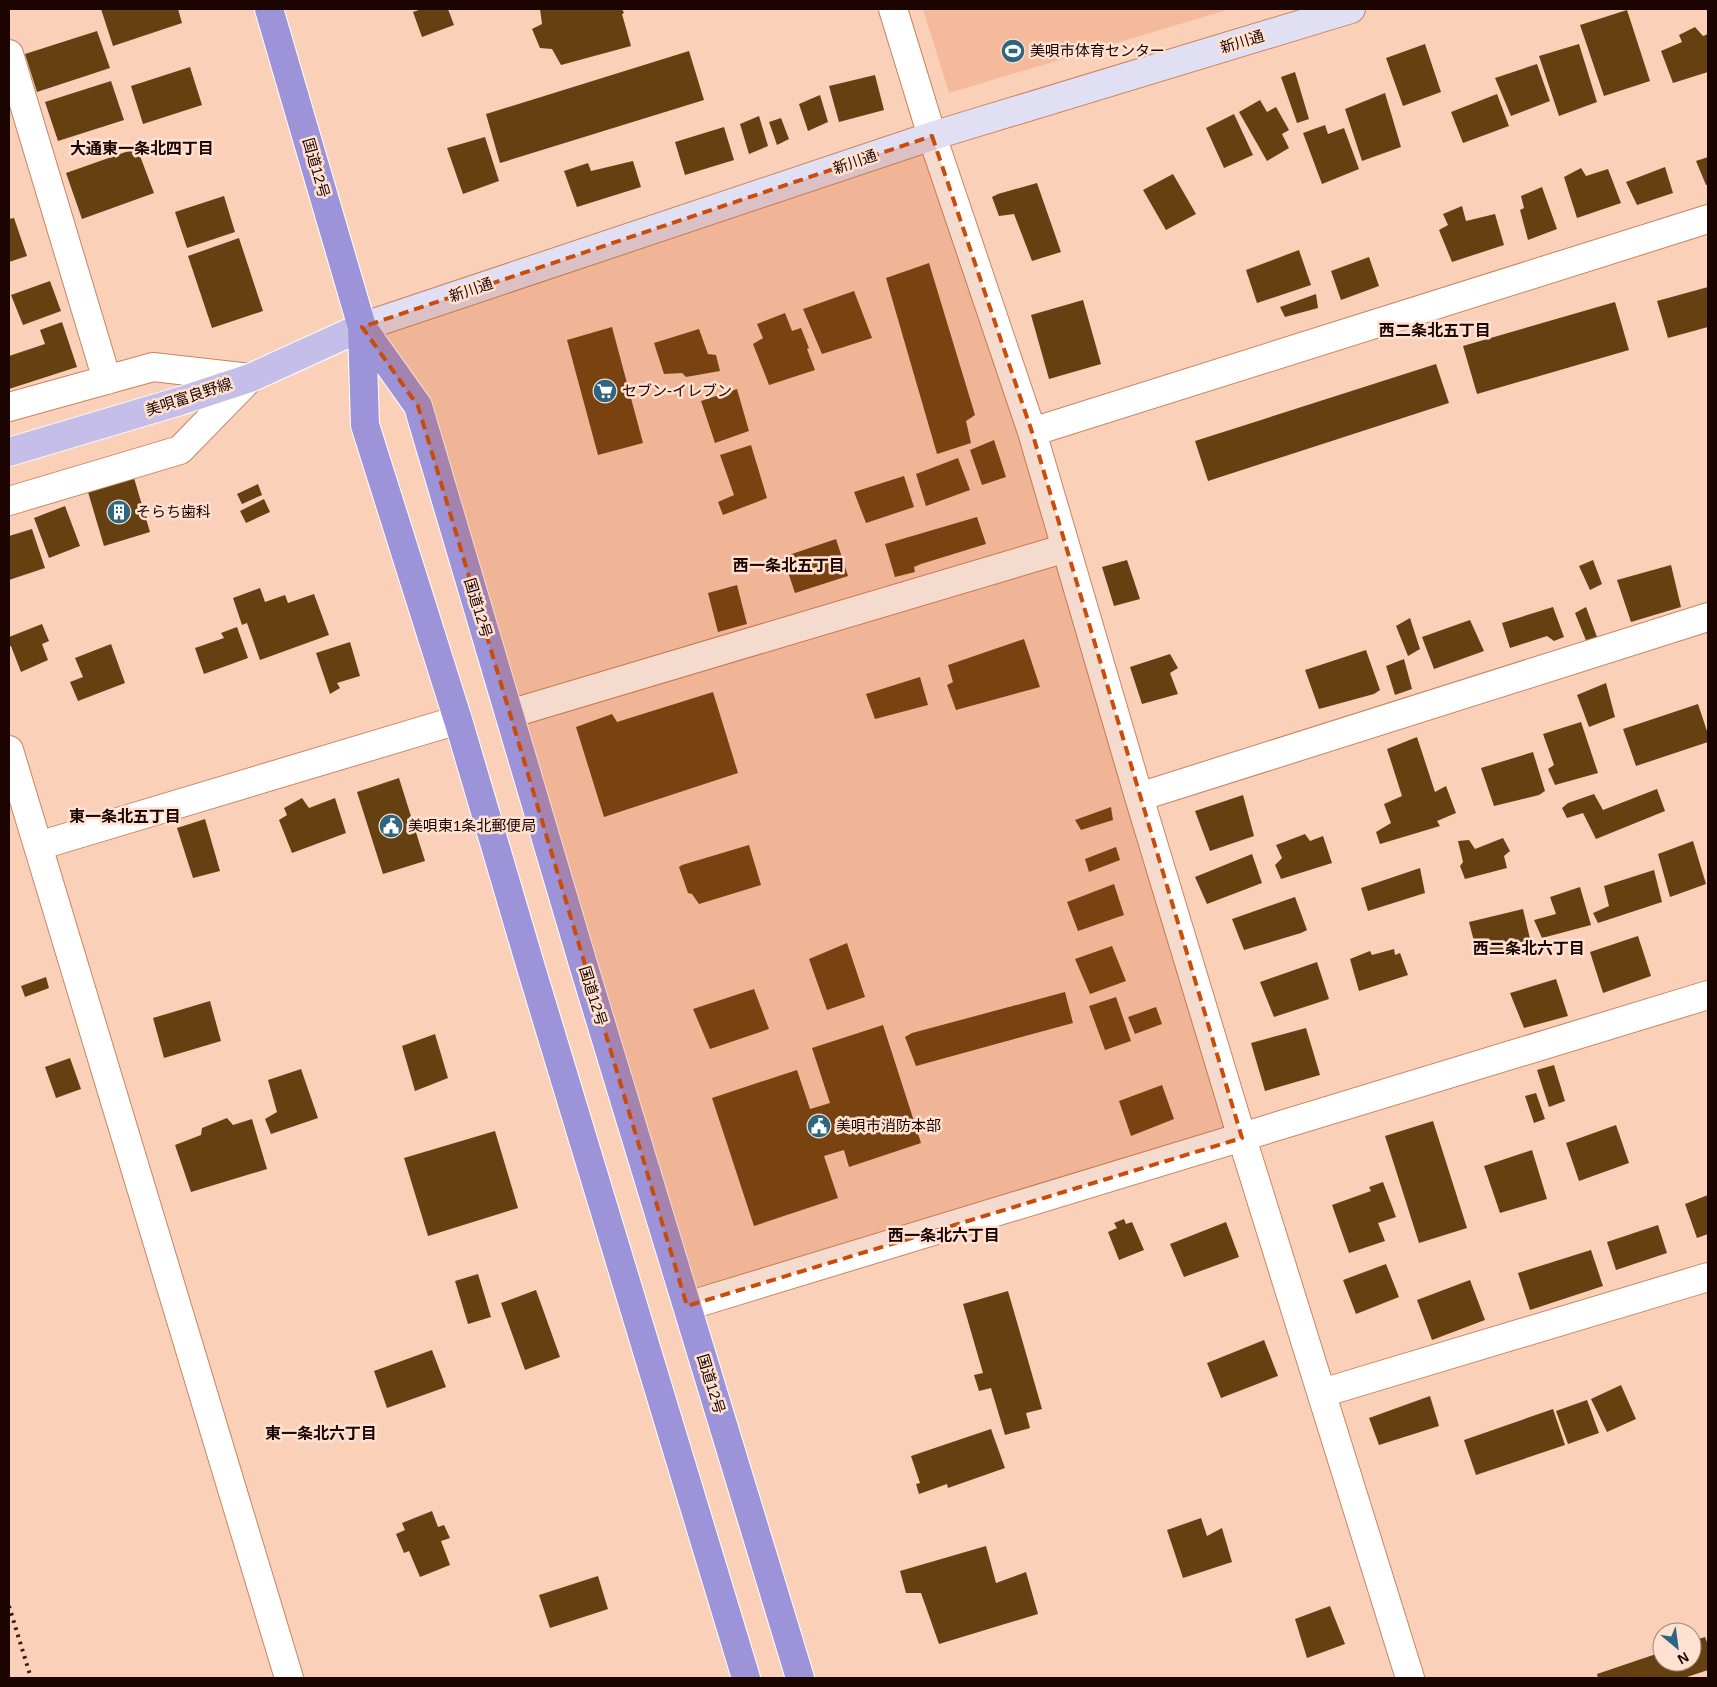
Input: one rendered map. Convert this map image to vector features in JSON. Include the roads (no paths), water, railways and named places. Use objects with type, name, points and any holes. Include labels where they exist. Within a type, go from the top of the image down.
[{"type":"highway","name":"国道12号","points":[[269,9],[362,327],[365,425],[458,720],[746,1678]]},
{"type":"highway","name":"国道12号","points":[[362,327],[418,406],[583,964],[800,1678]]},
{"type":"main road","name":"美唄富良野線","points":[[9,452],[250,378],[362,327]]},
{"type":"street","points":[[893,9],[932,136],[1032,432],[1139,797],[1242,1138],[1410,1678]]},
{"type":"street","name":"新川通","points":[[362,327],[932,136],[1351,9]]},
{"type":"street","points":[[9,54],[107,380]]},
{"type":"street","points":[[1032,432],[1708,219]]},
{"type":"street","points":[[9,407],[153,367],[250,378]]},
{"type":"street","points":[[9,501],[180,450],[250,378]]},
{"type":"street","points":[[509,714],[1066,548]]},
{"type":"street","points":[[1139,797],[1708,617]]},
{"type":"street","points":[[38,846],[458,720]]},
{"type":"street","points":[[9,750],[289,1678]]},
{"type":"street","points":[[687,1306],[1708,995]]},
{"type":"street","points":[[1322,1393],[1708,1277]]},
{"type":"railway","points":[[9,1606],[31,1678]]},
{"type":"place","name":"美唄市体育センター","points":[[1013,51]]},
{"type":"place","name":"セブン-イレブン","points":[[605,391]]},
{"type":"place","name":"そらち歯科","points":[[119,512]]},
{"type":"place","name":"美唄東1条北郵便局","points":[[391,826]]},
{"type":"place","name":"美唄市消防本部","points":[[819,1126]]},
{"type":"district","name":"大通東一条北四丁目","points":[[142,148]]},
{"type":"district","name":"西二条北五丁目","points":[[1435,330]]},
{"type":"district","name":"西一条北五丁目","points":[[789,565]]},
{"type":"district","name":"東一条北五丁目","points":[[125,816]]},
{"type":"district","name":"西二条北六丁目","points":[[1529,948]]},
{"type":"district","name":"西一条北六丁目","points":[[944,1235]]},
{"type":"district","name":"東一条北六丁目","points":[[321,1433]]}]
